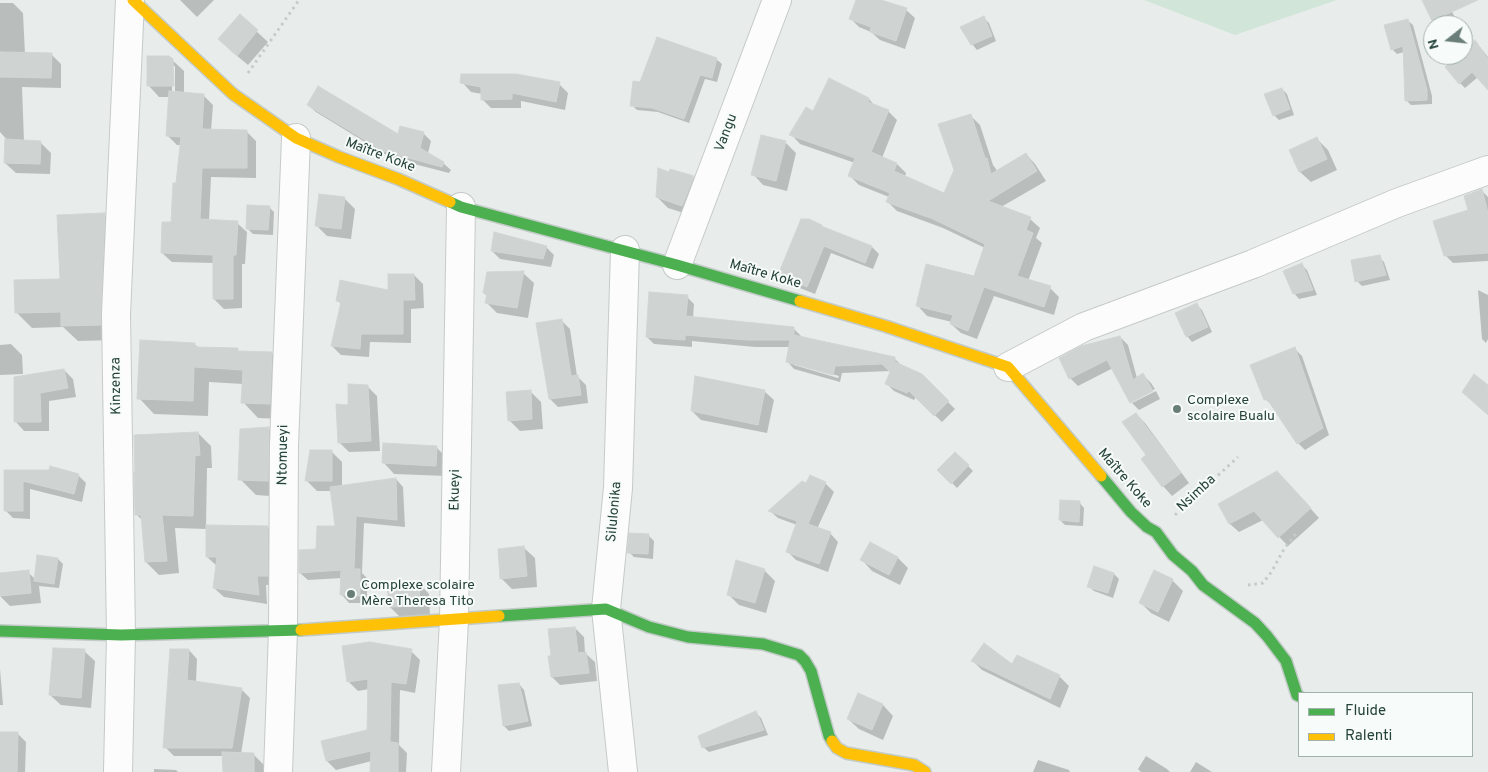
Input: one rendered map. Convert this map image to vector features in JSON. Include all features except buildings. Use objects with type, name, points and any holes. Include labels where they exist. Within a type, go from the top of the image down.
[{"type":"street","name":"Maître Koke","points":[[132,0],[233,94],[296,138],[339,157],[398,179],[461,207],[625,250],[886,326],[1008,367],[1131,512],[1147,527],[1156,532],[1173,555],[1192,572],[1202,585],[1255,623],[1267,636],[1286,661],[1298,696]]},
{"type":"street","name":"Kinzenza","points":[[118,772],[121,635],[116,314],[132,0]]},
{"type":"street","name":"Vangu","points":[[677,265],[777,0]]},
{"type":"street","name":"Ntomueyi","points":[[278,772],[283,631],[284,445],[296,138]]},
{"type":"street","points":[[1008,367],[1084,327],[1253,264],[1397,203],[1488,170]]},
{"type":"street","name":"Ekueyi","points":[[446,772],[454,620],[461,207]]},
{"type":"street","name":"Silulonika","points":[[623,772],[606,609],[618,488],[625,250]]},
{"type":"street","points":[[0,631],[121,635],[283,631],[606,609],[649,627],[688,637],[763,644],[799,655],[811,671],[829,736],[837,748],[846,753],[914,765],[925,772]]},
{"type":"path","points":[[233,94],[300,0]]},
{"type":"path","name":"Nsimba","points":[[1156,532],[1238,457]]},
{"type":"path","points":[[1222,599],[1229,588],[1263,583],[1297,532]]},
{"type":"green space","points":[[1144,0],[1337,0],[1235,35]]},
{"type":"traffic: fast","points":[[450,202],[461,207],[677,265],[800,301]]},
{"type":"traffic: fast","points":[[1101,476],[1131,512],[1147,527],[1156,532],[1173,555],[1192,571],[1203,585],[1255,623],[1267,636],[1286,661],[1298,696]]},
{"type":"traffic: fast","points":[[499,616],[606,609],[649,627],[688,637],[763,644],[799,655],[811,671],[832,741]]},
{"type":"traffic: fast","points":[[0,631],[121,635],[301,630]]},
{"type":"traffic: slow","points":[[133,0],[233,94],[296,138],[450,202]]},
{"type":"traffic: slow","points":[[800,301],[885,326],[1008,367],[1101,476]]},
{"type":"traffic: slow","points":[[301,630],[499,616]]},
{"type":"traffic: slow","points":[[832,741],[837,748],[846,753],[914,765],[925,772]]},
{"type":"place","name":"Complexe scolaire Bualu","points":[[1177,409]]},
{"type":"place","name":"Complexe scolaire Mère Theresa Tito","points":[[351,594]]}]
